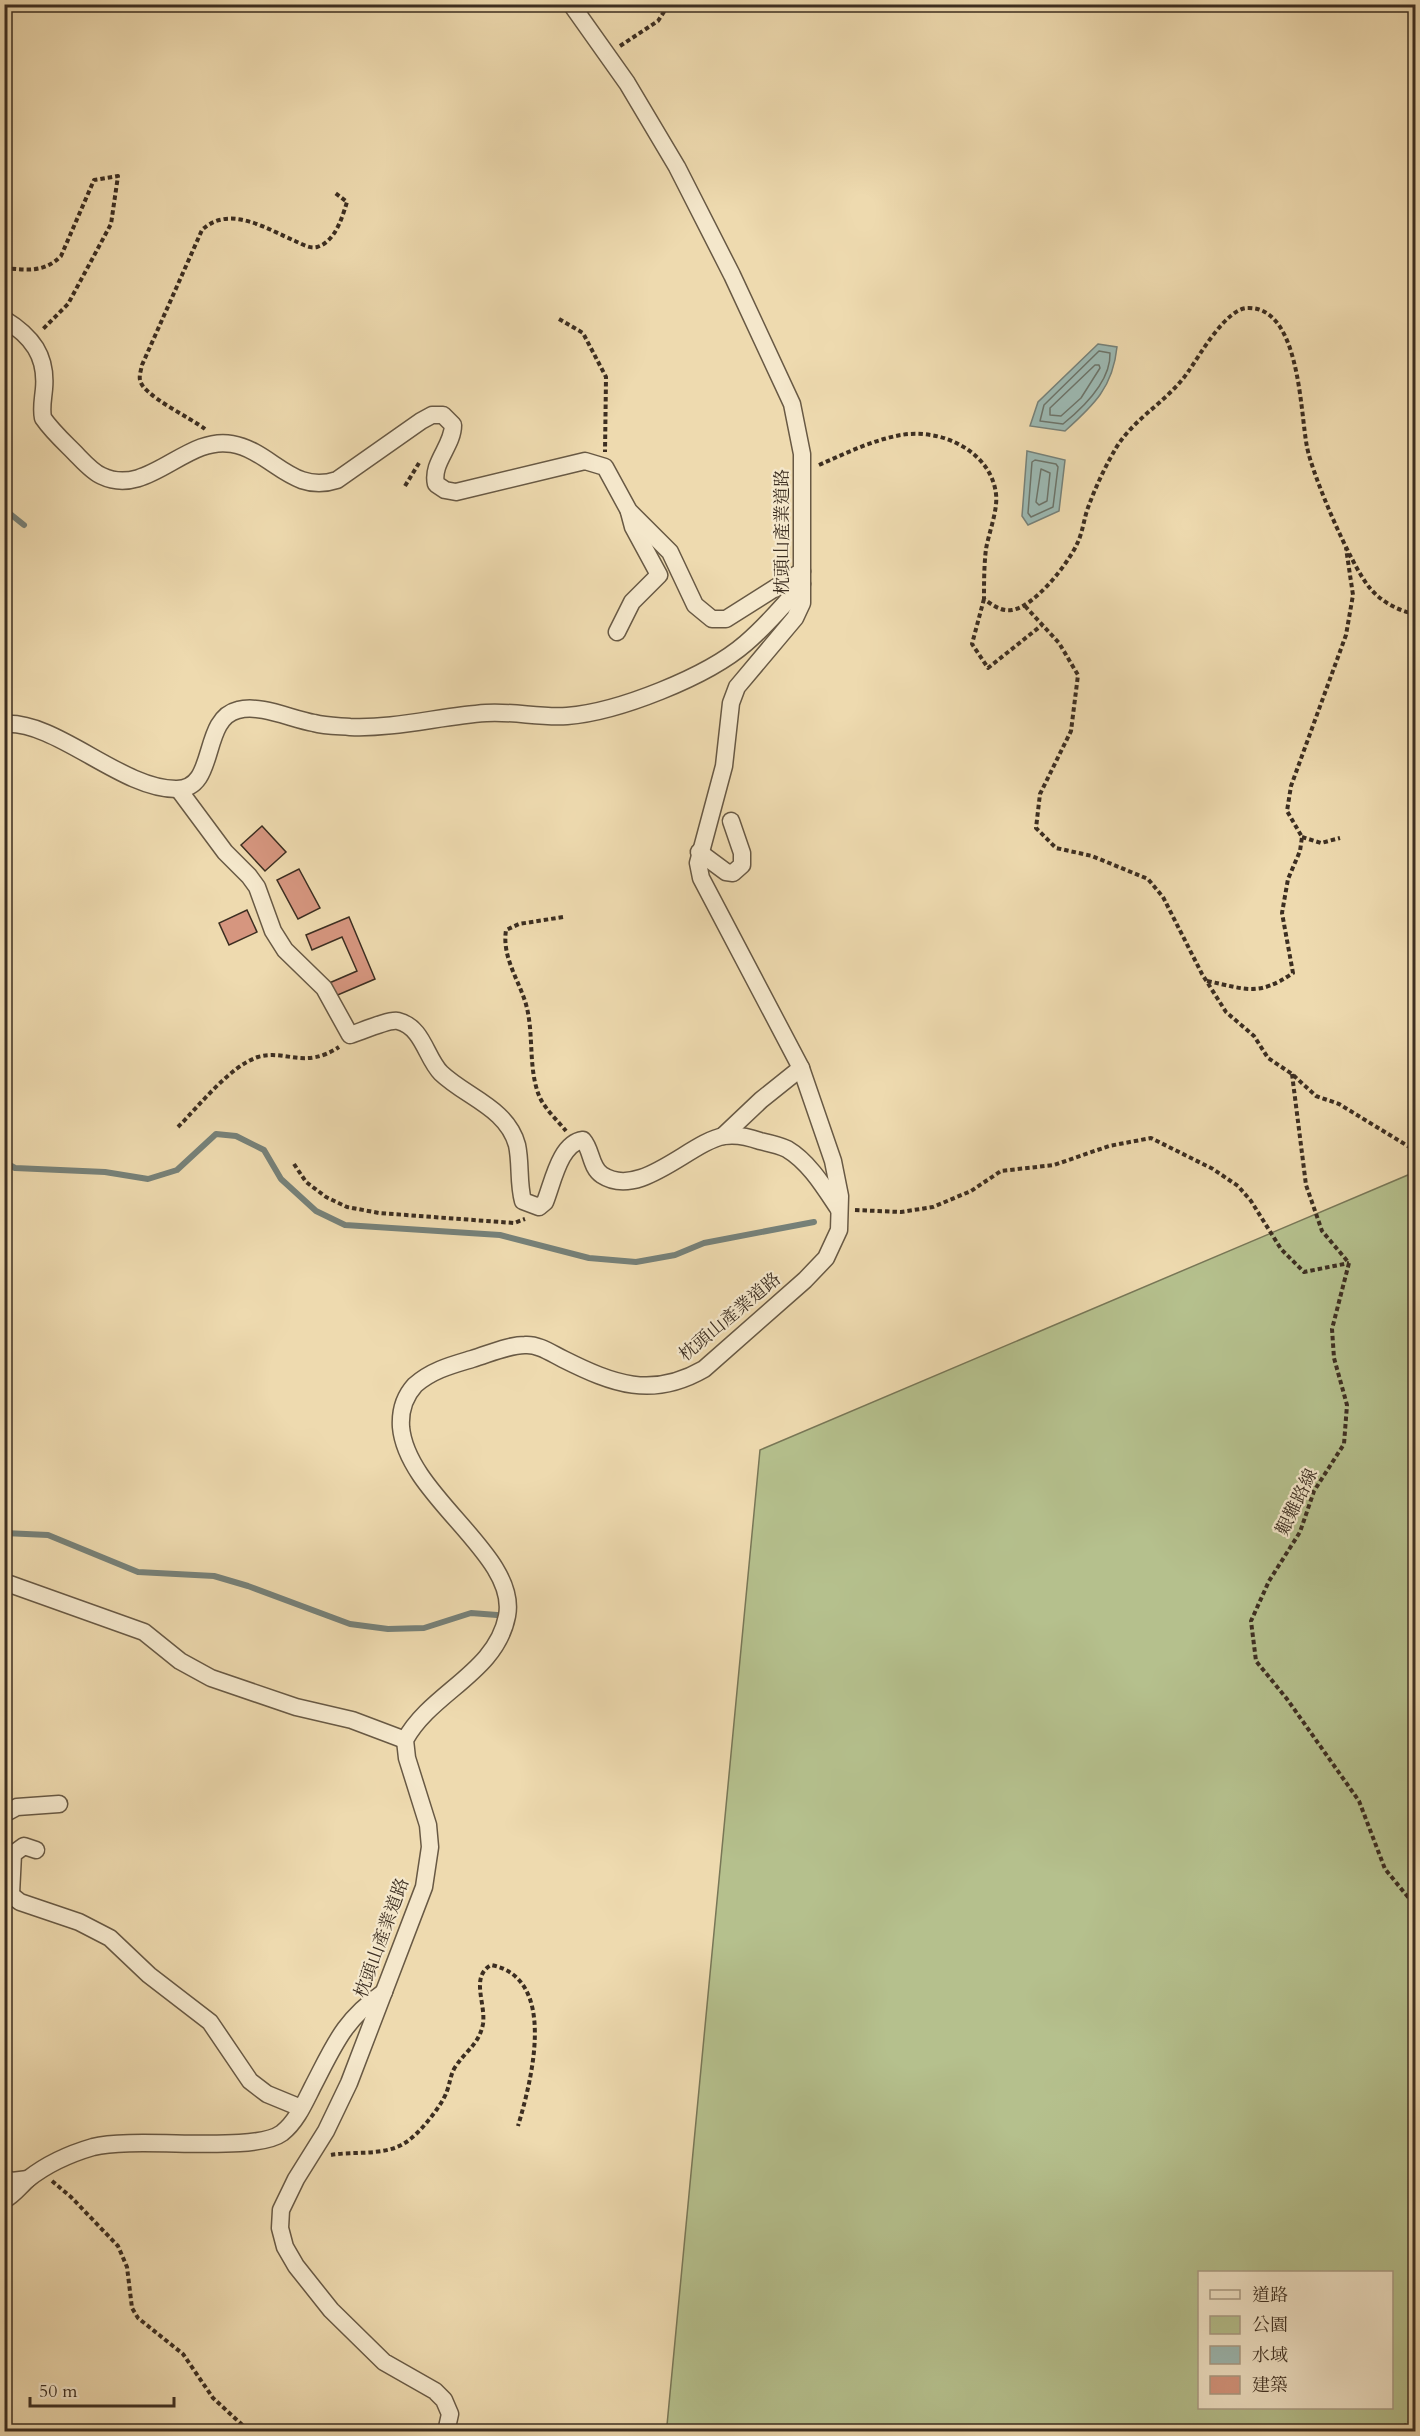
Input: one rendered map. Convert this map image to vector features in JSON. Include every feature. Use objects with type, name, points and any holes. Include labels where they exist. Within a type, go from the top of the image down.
[{"type":"street","name":"枕頭山產業道路","points":[[446,2432],[450,2414],[444,2400],[435,2391],[384,2362],[332,2310],[296,2266],[285,2247],[280,2228],[282,2210],[349,2083],[424,1887],[430,1847],[428,1825],[407,1758],[405,1740],[422,1716],[468,1677],[492,1651],[502,1636],[508,1613],[504,1587],[494,1566],[440,1502],[409,1458],[402,1436],[400,1415],[404,1401],[413,1387],[442,1368],[526,1345],[541,1348],[605,1379],[632,1385],[660,1386],[687,1379],[704,1369],[826,1258],[839,1230],[839,1209],[833,1161],[801,1068],[700,878],[699,852],[724,766],[731,703],[737,687],[795,618],[802,603],[802,454],[792,404],[737,286],[677,167],[627,83],[571,4]]},
{"type":"street","points":[[4,319],[30,338],[44,362],[43,418],[80,458],[101,476],[114,480],[135,478],[154,472],[193,449],[216,444],[232,444],[264,458],[290,476],[309,483],[324,484],[337,480],[432,415],[443,415],[453,425],[453,435],[435,477],[436,484],[445,490],[456,492],[585,461],[605,467],[629,511],[633,527],[659,574],[632,602],[617,632]]},
{"type":"street","points":[[629,511],[670,552],[695,605],[712,619],[726,619],[802,577]]},
{"type":"street","points":[[4,724],[34,727],[128,774],[161,788],[179,790],[193,783],[205,768],[218,723],[230,712],[242,709],[263,711],[317,724],[353,727],[485,713],[567,716],[605,710],[662,690],[736,650],[777,614],[802,577]]},
{"type":"street","points":[[179,790],[225,852],[257,887],[273,931],[285,950],[324,988],[350,1035],[395,1020],[406,1024],[417,1035],[443,1075],[483,1102],[505,1122],[517,1145],[523,1201],[534,1207],[539,1207],[545,1202],[567,1149],[574,1141],[583,1140],[590,1148],[594,1167],[602,1175],[618,1180],[642,1178],[723,1136],[761,1100],[801,1068]]},
{"type":"street","points":[[699,852],[726,872],[734,873],[742,865],[742,853],[730,821]]},
{"type":"street","points":[[723,1136],[746,1136],[787,1149],[819,1178],[839,1209]]},
{"type":"street","points":[[4,1582],[144,1632],[180,1661],[211,1678],[296,1707],[352,1720],[405,1740]]},
{"type":"street","points":[[4,1814],[17,1807],[59,1804]]},
{"type":"street","points":[[36,1850],[24,1846],[13,1854],[8,1889],[20,1902],[79,1922],[110,1938],[149,1976],[210,2022],[250,2081],[267,2094],[301,2108]]},
{"type":"street","points":[[4,2200],[34,2175],[63,2156],[96,2146],[164,2141],[265,2141],[281,2134],[301,2108],[342,2031],[360,2008],[384,1992]]},
{"type":"street","points":[[4,2178],[12,2181],[34,2175]]},
{"type":"path","points":[[606,53],[636,38],[658,21],[669,4]]},
{"type":"path","points":[[4,268],[40,269],[52,265],[61,256],[94,180],[118,176],[111,224],[68,304],[51,323],[30,338]]},
{"type":"path","points":[[216,444],[206,430],[192,418],[150,394],[139,379],[142,365],[202,230],[211,222],[223,218],[255,223],[307,246],[317,247],[331,238],[347,202],[334,192]]},
{"type":"path","points":[[984,599],[999,609],[1011,611],[1025,606],[1071,556],[1079,541],[1089,505],[1121,441],[1186,375],[1210,339],[1230,316],[1247,308],[1264,311],[1278,321],[1292,352],[1307,449],[1345,544],[1369,588],[1386,602],[1404,612],[1416,614]]},
{"type":"path","points":[[559,319],[583,333],[606,377],[605,467]]},
{"type":"path","points":[[802,472],[866,444],[903,434],[948,438],[975,454],[990,472],[997,496],[986,551],[984,599],[972,645],[988,668],[1042,625]]},
{"type":"path","points":[[1207,981],[1250,990],[1273,987],[1293,973],[1282,913],[1288,879],[1300,851],[1302,837],[1287,811],[1291,786],[1346,635],[1353,595],[1345,544]]},
{"type":"path","points":[[1025,606],[1059,643],[1078,675],[1071,731],[1040,794],[1036,828],[1056,848],[1092,855],[1148,879],[1163,897],[1226,1012],[1254,1036],[1268,1058],[1292,1074],[1316,1096],[1339,1104],[1416,1151]]},
{"type":"path","points":[[1302,837],[1322,843],[1340,838]]},
{"type":"path","points":[[563,917],[519,924],[506,930],[504,941],[505,954],[525,1003],[533,1043],[535,1082],[542,1101],[574,1141]]},
{"type":"path","points":[[178,1127],[233,1072],[247,1063],[269,1056],[298,1060],[314,1058],[333,1050],[350,1035]]},
{"type":"path","points":[[839,1209],[901,1212],[933,1208],[971,1191],[1000,1171],[1054,1166],[1108,1146],[1151,1138],[1213,1168],[1238,1186],[1251,1201],[1281,1249],[1304,1272],[1349,1263],[1322,1231],[1306,1185],[1292,1074]]},
{"type":"path","points":[[294,1164],[306,1182],[326,1197],[347,1207],[379,1213],[514,1223],[528,1217],[534,1207]]},
{"type":"path","name":"艱難路線","points":[[1349,1263],[1332,1329],[1334,1358],[1347,1405],[1344,1444],[1314,1491],[1300,1532],[1269,1581],[1251,1621],[1256,1661],[1294,1709],[1359,1801],[1385,1869],[1408,1897],[1416,1901]]},
{"type":"path","points":[[309,2158],[344,2152],[382,2151],[403,2144],[424,2126],[447,2093],[449,2078],[455,2067],[478,2042],[483,2022],[479,1977],[482,1970],[491,1965],[501,1967],[522,1984],[531,2002],[537,2040],[518,2126]]},
{"type":"path","points":[[34,2175],[71,2197],[118,2246],[127,2267],[132,2308],[138,2318],[183,2354],[213,2398],[250,2432]]},
{"type":"path","points":[[1397,2432],[1416,2417]]},
{"type":"green space","points":[[1415,1172],[1415,2431],[664,2431],[667,2425],[760,1450]]},
{"type":"water","points":[[1098,344],[1117,347],[1111,373],[1093,404],[1065,431],[1030,426],[1038,402]]},
{"type":"water","points":[[1027,451],[1065,460],[1059,511],[1028,525],[1022,516]]},
{"type":"building","points":[[262,826],[286,852],[265,871],[241,845]]},
{"type":"building","points":[[299,869],[320,908],[298,919],[277,880]]},
{"type":"building","points":[[247,910],[257,932],[229,945],[219,923]]},
{"type":"building","points":[[349,917],[375,979],[333,997],[327,984],[357,971],[342,937],[312,950],[306,935]]},
{"type":"waterway","points":[[4,509],[24,525]]},
{"type":"waterway","points":[[4,1162],[15,1168],[105,1172],[148,1179],[177,1170],[216,1134],[236,1136],[264,1150],[281,1179],[316,1211],[345,1225],[500,1235],[589,1258],[636,1262],[675,1255],[704,1243],[814,1222]]},
{"type":"waterway","points":[[4,1533],[48,1535],[138,1572],[214,1576],[248,1586],[350,1624],[388,1629],[424,1628],[471,1613],[497,1615]]}]
